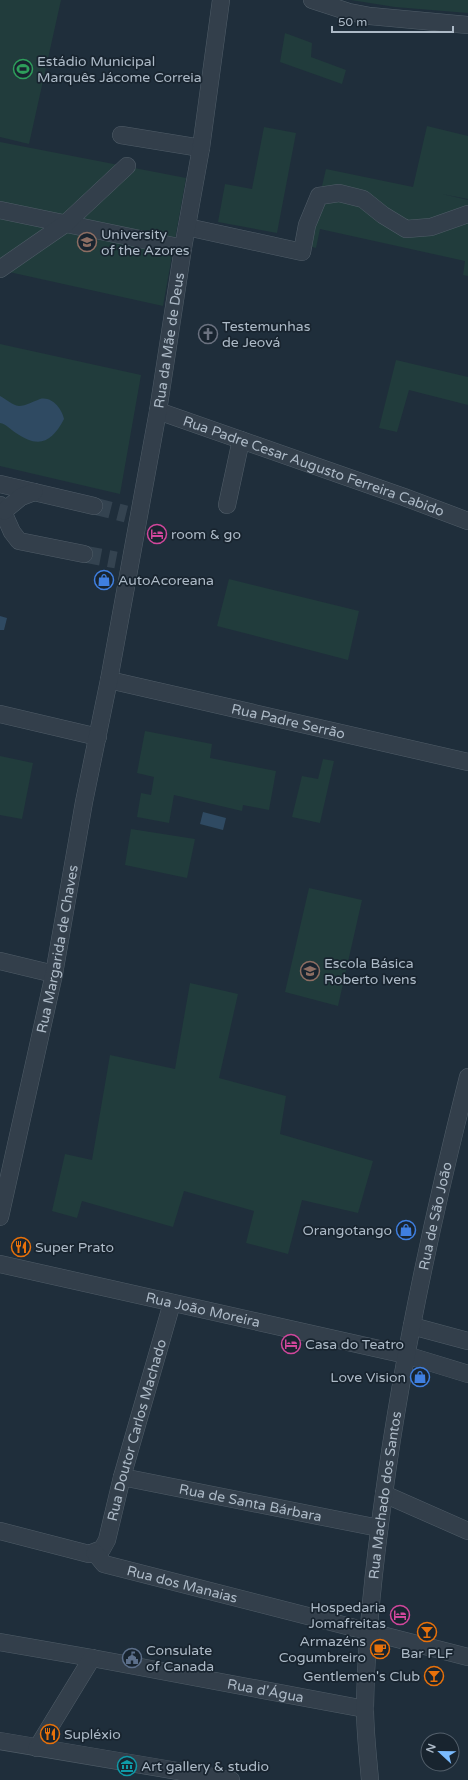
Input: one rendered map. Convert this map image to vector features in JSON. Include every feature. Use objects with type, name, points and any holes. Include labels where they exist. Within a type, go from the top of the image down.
[{"type":"street","name":"Rua da Mãe de Deus","points":[[110,680],[123,562],[132,515],[158,411],[183,248],[201,148],[221,0]]},
{"type":"street","points":[[312,0],[349,12],[370,16],[468,25]]},
{"type":"street","points":[[121,135],[201,148]]},
{"type":"street","points":[[0,269],[66,224],[127,166]]},
{"type":"street","points":[[187,227],[302,252],[307,224],[319,196],[339,193],[363,199],[383,215],[406,229],[431,227],[468,214]]},
{"type":"street","points":[[0,210],[183,248]]},
{"type":"street","name":"Rua Padre Cesar Augusto Ferreira Cabido","points":[[158,411],[404,497],[468,521]]},
{"type":"street","points":[[227,505],[241,440]]},
{"type":"street","points":[[0,484],[94,506]]},
{"type":"street","points":[[34,492],[21,497],[2,508],[12,532],[19,541],[84,554]]},
{"type":"street","name":"Rua Margarida de Chaves","points":[[0,1217],[54,974],[84,802],[110,680]]},
{"type":"street","name":"Rua Padre Serrão","points":[[110,680],[468,762]]},
{"type":"street","points":[[0,714],[98,737]]},
{"type":"street","points":[[0,961],[54,974]]},
{"type":"street","name":"Rua de São João","points":[[406,1355],[434,1216],[468,1077]]},
{"type":"street","name":"Rua João Moreira","points":[[0,1264],[406,1355],[468,1374]]},
{"type":"street","name":"Rua Doutor Carlos Machado","points":[[95,1553],[102,1549],[107,1540],[122,1477],[172,1303]]},
{"type":"street","points":[[412,1326],[468,1341]]},
{"type":"street","name":"Rua Machado dos Santos","points":[[370,1780],[365,1709],[373,1575],[406,1355]]},
{"type":"street","name":"Rua de Santa Bárbara","points":[[122,1477],[379,1528]]},
{"type":"street","points":[[384,1494],[468,1531]]},
{"type":"street","points":[[0,1531],[81,1552],[90,1554],[95,1553]]},
{"type":"street","name":"Rua dos Manaias","points":[[95,1553],[104,1564],[468,1657]]},
{"type":"street","name":"Rua d'Água","points":[[0,1642],[365,1709]]},
{"type":"street","points":[[37,1748],[92,1658]]},
{"type":"street","points":[[0,1742],[231,1780]]},
{"type":"green space","name":"Estádio Municipal Marquês Jácome Correia","points":[[0,0],[61,0],[29,144],[0,137]]},
{"type":"green space","points":[[351,0],[468,0],[468,13],[395,7]]},
{"type":"green space","points":[[285,33],[312,43],[311,57],[346,70],[342,84],[280,62]]},
{"type":"green space","points":[[427,126],[468,136],[468,199],[442,194],[468,200],[468,276],[463,275],[465,261],[320,229],[316,248],[308,246],[326,169],[413,187]]},
{"type":"green space","points":[[264,127],[296,133],[277,233],[218,222],[225,184],[252,189]]},
{"type":"green space","points":[[0,142],[186,178],[163,306],[0,270]]},
{"type":"green space","points":[[0,344],[141,375],[120,494],[0,466]]},
{"type":"green space","points":[[396,360],[468,377],[468,405],[409,390],[397,432],[379,428]]},
{"type":"green space","points":[[229,579],[359,611],[348,660],[217,626]]},
{"type":"green space","points":[[145,731],[212,744],[210,758],[276,771],[269,810],[243,805],[242,811],[174,795],[169,823],[137,817],[141,793],[151,795],[154,777],[137,773]]},
{"type":"green space","points":[[0,756],[33,763],[22,819],[0,815]]},
{"type":"green space","points":[[323,759],[334,761],[320,823],[292,817],[302,776],[318,779]]},
{"type":"green space","points":[[131,829],[195,839],[187,878],[125,865]]},
{"type":"green space","points":[[309,888],[362,900],[338,1006],[285,992]]},
{"type":"green space","points":[[190,983],[238,994],[219,1078],[286,1096],[280,1134],[373,1161],[358,1213],[302,1200],[288,1254],[246,1243],[254,1211],[184,1191],[173,1227],[82,1201],[77,1218],[52,1211],[65,1154],[92,1160],[110,1055],[175,1069]]},
{"type":"water","points":[[0,396],[19,406],[40,399],[49,399],[59,407],[64,419],[50,438],[38,442],[32,441],[24,438],[0,423]]},
{"type":"water","points":[[0,616],[7,618],[4,630],[0,630]]},
{"type":"water","points":[[203,812],[226,818],[223,830],[200,824]]},
{"type":"tunnel","points":[[94,506],[126,514]]},
{"type":"tunnel","points":[[84,554],[116,560]]},
{"type":"place","name":"Estádio Municipal Marquês Jácome Correia","points":[[23,69]]},
{"type":"place","name":"University of the Azores","points":[[87,242]]},
{"type":"place","name":"Testemunhas de Jeová","points":[[208,334]]},
{"type":"place","name":"room & go","points":[[157,534]]},
{"type":"place","name":"AutoAcoreana","points":[[104,580]]},
{"type":"place","name":"Escola Básica Roberto Ivens","points":[[310,971]]},
{"type":"place","name":"Orangotango","points":[[406,1230]]},
{"type":"place","name":"Super Prato","points":[[21,1247]]},
{"type":"place","name":"Casa do Teatro","points":[[291,1344]]},
{"type":"place","name":"Love Vision","points":[[420,1377]]},
{"type":"place","name":"Hospedaria Jomafreitas","points":[[400,1615]]},
{"type":"place","name":"Bar PLF","points":[[427,1632]]},
{"type":"place","name":"Armazéns Cogumbreiro","points":[[380,1649]]},
{"type":"place","name":"Consulate of Canada","points":[[132,1658]]},
{"type":"place","name":"Gentlemen's Club","points":[[434,1676]]},
{"type":"place","name":"Supléxio","points":[[50,1734]]},
{"type":"place","name":"Art gallery & studio","points":[[127,1766]]}]
